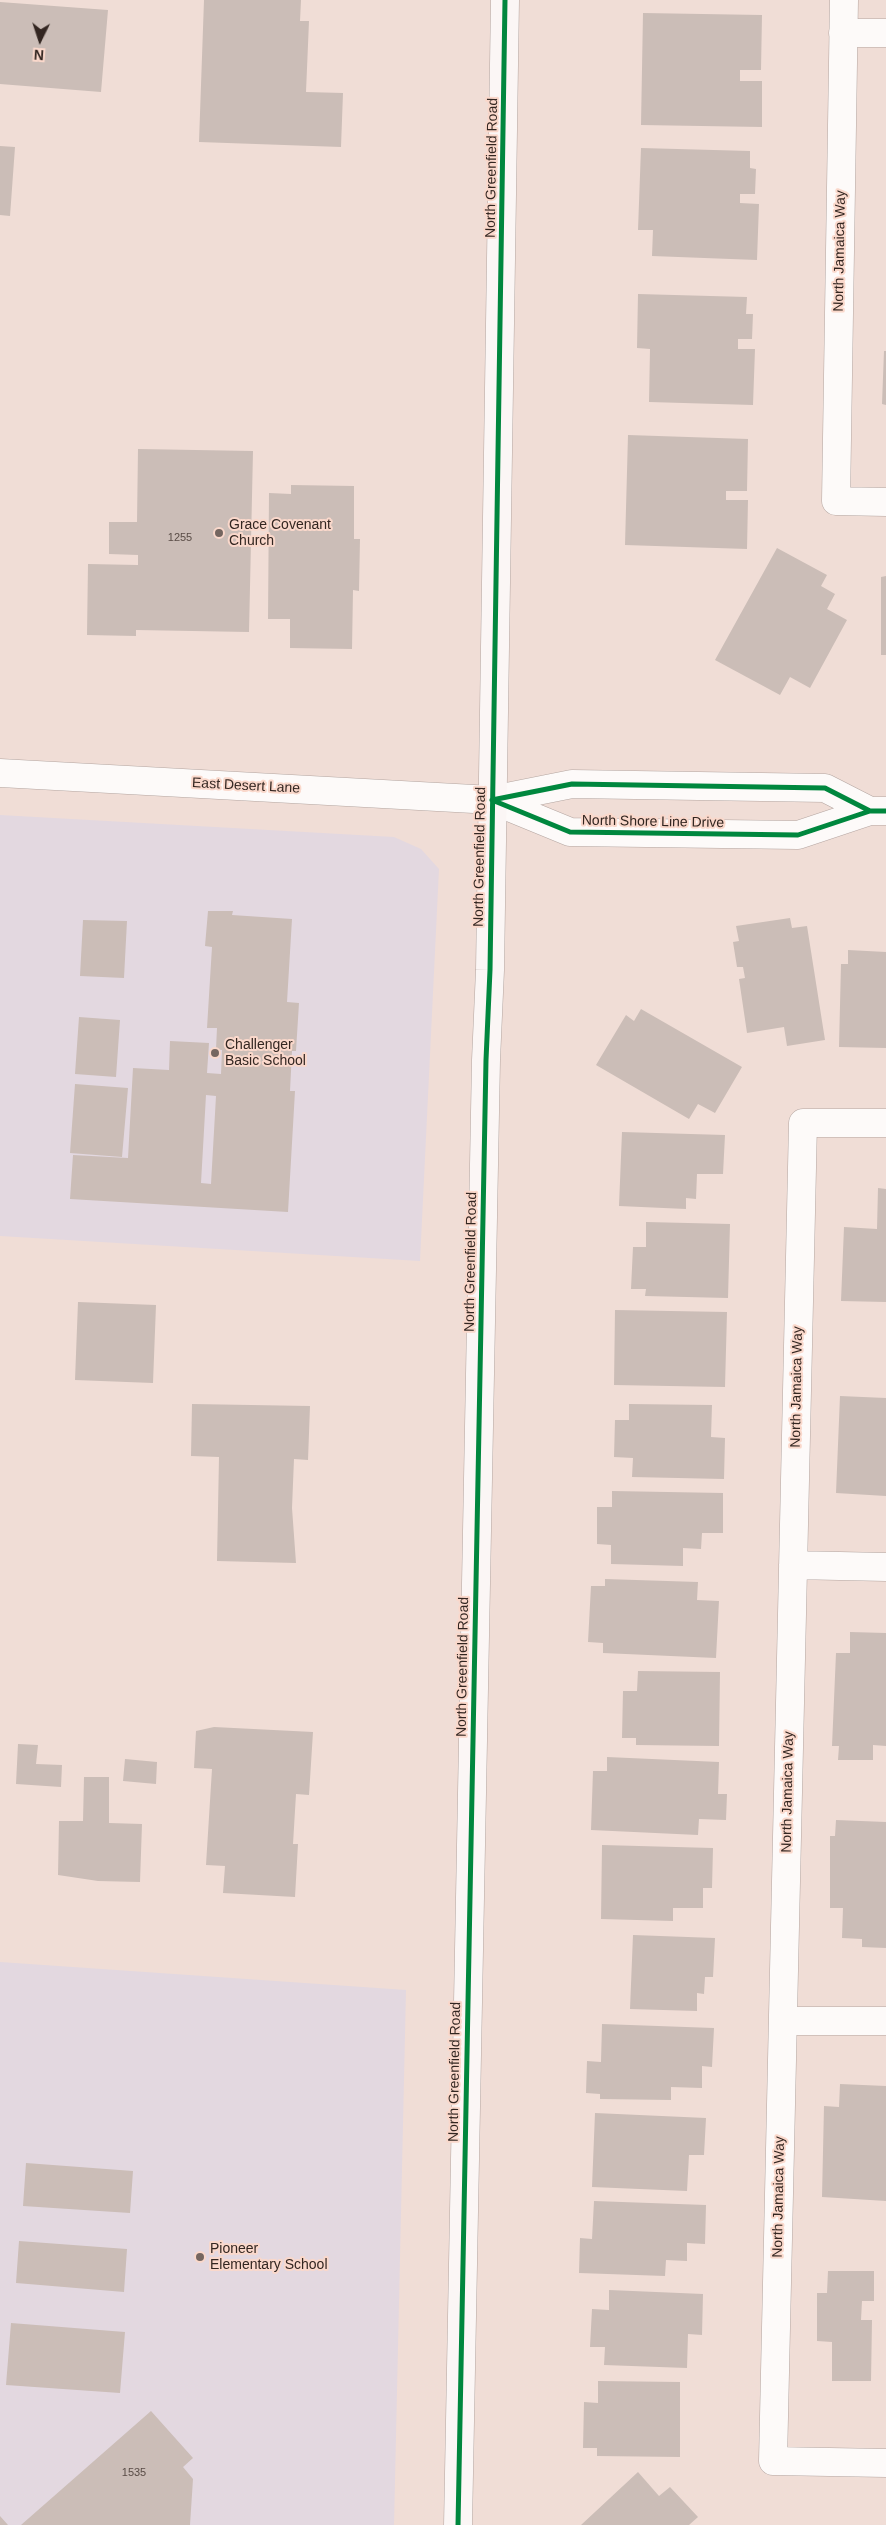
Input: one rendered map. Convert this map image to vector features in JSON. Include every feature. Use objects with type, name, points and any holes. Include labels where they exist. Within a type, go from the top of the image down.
[{"type":"main road","name":"North Greenfield Road","points":[[458,2525],[492,800],[505,0]]},
{"type":"street","name":"North Jamaica Way","points":[[844,0],[836,501],[886,502]]},
{"type":"street","points":[[843,33],[886,34]]},
{"type":"street","name":"East Desert Lane","points":[[0,773],[492,800]]},
{"type":"street","name":"North Shore Line Drive","points":[[492,800],[572,784],[825,788],[878,811]]},
{"type":"street","name":"North Shore Line Drive","points":[[492,800],[570,832],[798,835],[878,811]]},
{"type":"street","name":"North Jamaica Way","points":[[886,1123],[803,1123],[773,2461],[886,2463]]},
{"type":"street","points":[[793,1565],[886,1567]]},
{"type":"street","points":[[783,2020],[886,2021]]},
{"type":"shaded area","name":"Challenger Basic School","points":[[0,815],[394,837],[421,849],[439,869],[420,1261],[0,1236]]},
{"type":"shaded area","name":"Pioneer Elementary School","points":[[0,1962],[406,1990],[394,2525],[0,2525]]},
{"type":"building","points":[[204,0],[301,0],[300,21],[309,21],[306,92],[343,93],[341,147],[199,142]]},
{"type":"building","points":[[0,2],[108,10],[101,92],[0,84]]},
{"type":"building","points":[[643,13],[762,15],[761,70],[740,70],[740,81],[762,81],[762,127],[641,125]]},
{"type":"building","points":[[0,146],[15,147],[10,216],[0,215]]},
{"type":"building","points":[[641,148],[750,151],[750,168],[756,169],[755,194],[740,194],[740,203],[759,204],[757,260],[652,256],[653,230],[638,230]]},
{"type":"building","points":[[638,294],[747,297],[746,314],[753,314],[752,339],[738,339],[738,349],[755,349],[753,405],[649,402],[650,349],[637,348]]},
{"type":"building","points":[[884,351],[886,351],[886,405],[882,404]]},
{"type":"building","points":[[628,435],[748,439],[747,491],[726,491],[726,500],[748,500],[747,549],[625,545]]},
{"type":"building","name":"Grace Covenant Church","points":[[138,449],[253,451],[249,632],[136,630],[136,636],[87,635],[88,564],[138,565],[138,555],[109,554],[109,522],[137,522]]},
{"type":"building","points":[[291,485],[354,486],[354,539],[360,539],[359,591],[353,590],[352,649],[290,648],[290,619],[268,619],[269,493],[291,494]]},
{"type":"building","points":[[777,548],[827,575],[821,586],[835,594],[827,609],[847,620],[810,688],[790,677],[780,695],[715,660]]},
{"type":"building","points":[[886,576],[886,655],[881,655],[881,577]]},
{"type":"building","points":[[208,911],[233,911],[232,915],[292,919],[287,1002],[299,1003],[296,1051],[292,1051],[290,1091],[295,1091],[288,1212],[70,1199],[73,1155],[128,1158],[133,1068],[169,1070],[170,1041],[209,1043],[207,1073],[221,1074],[222,1050],[216,1049],[217,1028],[207,1028],[212,947],[205,946]],"holes":[[[206,1095],[216,1096],[211,1184],[201,1183]]]},
{"type":"building","points":[[790,918],[792,928],[807,926],[825,1040],[787,1046],[784,1027],[747,1033],[739,979],[745,978],[743,967],[737,967],[733,942],[739,941],[736,926]]},
{"type":"building","points":[[83,920],[127,921],[124,978],[80,976]]},
{"type":"building","points":[[848,950],[886,952],[886,1048],[839,1047],[841,964],[848,964]]},
{"type":"building","points":[[641,1009],[742,1067],[715,1113],[698,1104],[689,1119],[596,1065],[626,1015],[634,1021]]},
{"type":"building","points":[[79,1017],[120,1020],[116,1077],[75,1074]]},
{"type":"building","points":[[75,1084],[128,1088],[122,1157],[70,1153]]},
{"type":"building","points":[[622,1132],[725,1135],[723,1174],[697,1174],[696,1199],[686,1198],[686,1209],[619,1206]]},
{"type":"building","points":[[878,1188],[886,1189],[886,1302],[841,1301],[844,1227],[877,1229]]},
{"type":"building","points":[[646,1222],[730,1224],[728,1298],[645,1296],[646,1289],[631,1289],[633,1247],[646,1247]]},
{"type":"building","points":[[78,1302],[156,1305],[153,1383],[75,1380]]},
{"type":"building","points":[[615,1310],[727,1312],[725,1387],[614,1385]]},
{"type":"building","points":[[840,1396],[886,1398],[886,1496],[836,1493]]},
{"type":"building","points":[[192,1404],[310,1406],[308,1460],[294,1459],[292,1508],[296,1563],[217,1561],[219,1457],[191,1456]]},
{"type":"building","points":[[629,1404],[712,1405],[711,1437],[725,1438],[724,1479],[632,1477],[633,1458],[614,1457],[615,1420],[629,1420]]},
{"type":"building","points":[[612,1491],[723,1493],[723,1533],[702,1533],[701,1549],[683,1548],[683,1566],[611,1564],[611,1545],[597,1544],[597,1507],[612,1507]]},
{"type":"building","points":[[605,1579],[698,1582],[697,1600],[719,1601],[716,1658],[603,1653],[603,1643],[588,1642],[591,1586],[605,1586]]},
{"type":"building","points":[[850,1632],[886,1633],[886,1746],[873,1745],[873,1760],[838,1760],[839,1746],[832,1746],[836,1653],[850,1653]]},
{"type":"building","points":[[638,1671],[720,1672],[719,1746],[636,1745],[636,1738],[622,1738],[623,1691],[637,1691]]},
{"type":"building","points":[[214,1727],[313,1732],[309,1795],[296,1794],[293,1844],[298,1844],[295,1897],[223,1893],[225,1866],[206,1865],[212,1769],[194,1768],[196,1731]]},
{"type":"building","points":[[18,1744],[38,1745],[36,1764],[62,1765],[61,1787],[16,1784]]},
{"type":"building","points":[[607,1757],[719,1762],[718,1794],[727,1794],[726,1820],[699,1819],[698,1835],[591,1830],[593,1771],[607,1771]]},
{"type":"building","points":[[125,1759],[157,1762],[156,1784],[123,1781]]},
{"type":"building","points":[[84,1777],[109,1777],[109,1823],[142,1824],[140,1882],[98,1881],[58,1875],[59,1821],[83,1821]]},
{"type":"building","points":[[836,1820],[886,1822],[886,1948],[862,1947],[862,1939],[842,1938],[843,1908],[830,1908],[830,1836],[835,1836]]},
{"type":"building","points":[[602,1845],[713,1848],[712,1888],[703,1888],[703,1908],[673,1908],[673,1921],[601,1919]]},
{"type":"building","points":[[633,1935],[715,1938],[713,1977],[705,1977],[704,1994],[697,1993],[697,2011],[630,2009]]},
{"type":"building","points":[[602,2024],[714,2028],[712,2067],[702,2066],[702,2088],[671,2087],[671,2100],[600,2099],[600,2094],[586,2093],[587,2061],[601,2062]]},
{"type":"building","points":[[840,2084],[886,2086],[886,2201],[822,2197],[824,2106],[839,2107]]},
{"type":"building","points":[[595,2113],[706,2118],[704,2155],[689,2155],[687,2191],[592,2187]]},
{"type":"building","points":[[26,2163],[133,2171],[130,2213],[23,2206]]},
{"type":"building","points":[[594,2201],[706,2205],[705,2244],[687,2243],[687,2261],[666,2260],[665,2276],[579,2273],[580,2238],[592,2239]]},
{"type":"building","points":[[19,2241],[127,2249],[124,2292],[16,2283]]},
{"type":"building","points":[[828,2271],[874,2271],[874,2301],[862,2301],[861,2320],[872,2320],[871,2381],[832,2381],[832,2342],[817,2341],[817,2293],[827,2293]]},
{"type":"building","points":[[609,2290],[703,2294],[702,2335],[688,2334],[687,2368],[604,2365],[605,2347],[590,2347],[592,2309],[609,2310]]},
{"type":"building","points":[[11,2323],[125,2332],[120,2393],[6,2385]]},
{"type":"building","points":[[598,2381],[680,2382],[680,2457],[597,2456],[597,2448],[583,2448],[584,2402],[598,2403]]},
{"type":"building","points":[[151,2411],[193,2458],[183,2467],[193,2479],[190,2525],[21,2525]]},
{"type":"building","points":[[638,2472],[659,2496],[670,2487],[698,2517],[689,2525],[581,2525]]},
{"type":"building","points":[[0,2516],[8,2525],[0,2525]]},
{"type":"cycle path","points":[[458,2525],[486,1060],[490,970],[505,0]]},
{"type":"cycle path","points":[[492,800],[572,784],[825,788],[870,811]]},
{"type":"cycle path","points":[[492,800],[570,832],[798,835],[870,811],[886,811]]},
{"type":"place","name":"Grace Covenant Church","points":[[219,533]]},
{"type":"place","name":"Challenger Basic School","points":[[215,1053]]},
{"type":"place","name":"Pioneer Elementary School","points":[[200,2257]]}]
